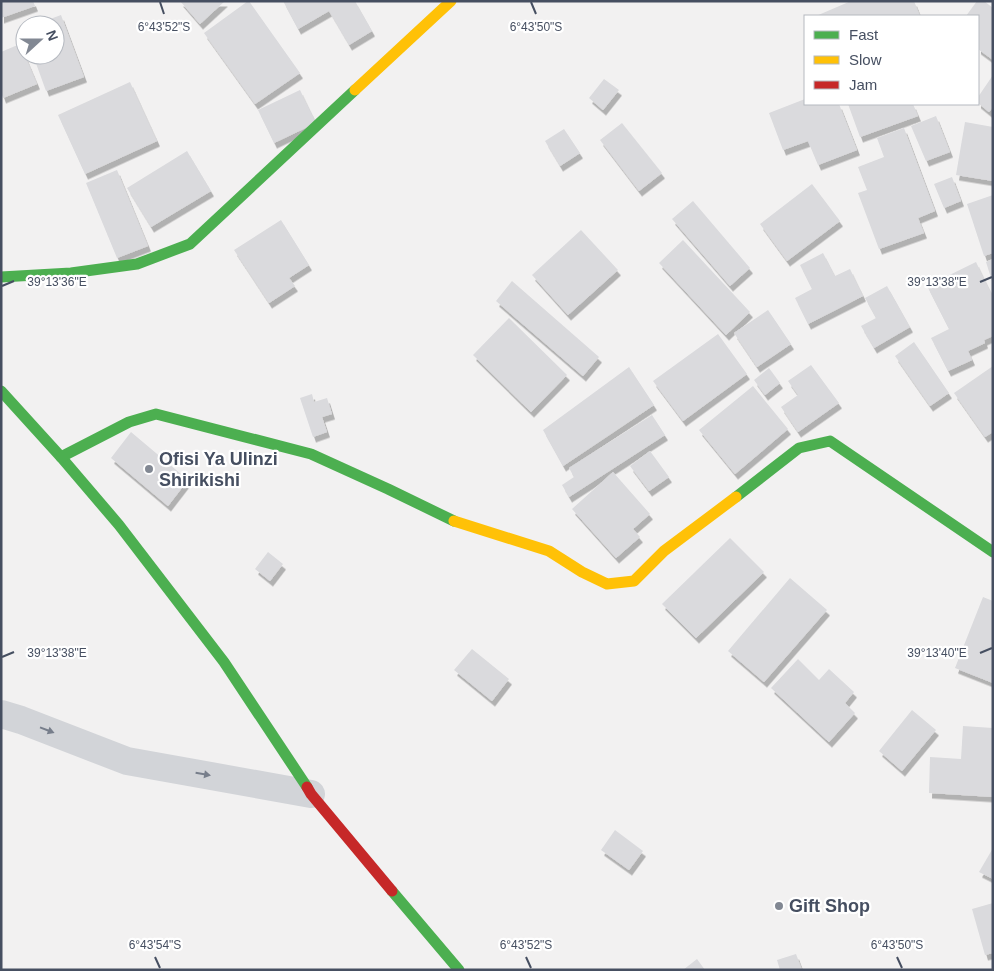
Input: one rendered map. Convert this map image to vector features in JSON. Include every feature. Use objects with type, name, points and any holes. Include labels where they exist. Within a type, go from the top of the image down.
[{"type":"street","points":[[1,277],[71,273],[137,264],[190,244],[452,1]]},
{"type":"street","points":[[1,391],[119,525],[224,662],[311,794],[459,970]]},
{"type":"street","points":[[61,457],[129,422],[156,414],[311,454],[458,523],[549,551],[582,572],[607,584],[634,581],[664,550],[799,448],[830,441],[993,552]]},
{"type":"street","points":[[1,714],[127,760],[311,794]]},
{"type":"building","points":[[1,1],[33,1],[35,6],[1,18]]},
{"type":"building","points":[[180,1],[225,1],[200,24]]},
{"type":"building","points":[[248,1],[300,73],[255,104],[204,33]]},
{"type":"building","points":[[283,1],[355,1],[372,31],[349,45],[329,11],[298,29]]},
{"type":"building","points":[[851,1],[914,1],[920,15],[818,15]]},
{"type":"building","points":[[977,1],[984,1],[993,8],[993,60],[979,50],[979,15],[967,15]]},
{"type":"building","points":[[65,26],[84,77],[46,91],[37,65],[65,65]]},
{"type":"building","points":[[15,46],[15,65],[29,65],[37,84],[3,98],[1,92],[1,52]]},
{"type":"building","points":[[993,75],[993,107],[989,112],[979,104],[979,96]]},
{"type":"building","points":[[604,79],[619,90],[603,110],[589,98]]},
{"type":"building","points":[[130,82],[157,141],[85,174],[58,115]]},
{"type":"building","points":[[300,90],[316,123],[274,143],[258,110]]},
{"type":"building","points":[[804,99],[804,105],[839,105],[857,150],[818,165],[808,141],[783,150],[769,113]]},
{"type":"building","points":[[848,105],[913,105],[918,116],[860,137]]},
{"type":"building","points":[[936,116],[950,152],[926,161],[911,126]]},
{"type":"building","points":[[965,122],[993,127],[993,181],[956,175]]},
{"type":"building","points":[[622,123],[662,173],[639,191],[600,140]]},
{"type":"building","points":[[904,128],[935,211],[918,218],[924,233],[879,249],[858,193],[867,190],[858,167],[884,157],[877,138]]},
{"type":"building","points":[[564,129],[580,153],[560,166],[545,141]]},
{"type":"building","points":[[187,151],[211,191],[151,227],[127,188]]},
{"type":"building","points":[[117,170],[148,246],[117,258],[86,183]]},
{"type":"building","points":[[952,177],[961,201],[944,208],[934,184]]},
{"type":"building","points":[[812,184],[840,221],[787,261],[760,224]]},
{"type":"building","points":[[993,195],[993,253],[984,256],[967,204]]},
{"type":"building","points":[[693,201],[750,268],[730,286],[672,219]]},
{"type":"building","points":[[281,220],[309,265],[289,278],[295,286],[269,303],[234,250]]},
{"type":"building","points":[[581,230],[618,270],[568,315],[532,275]]},
{"type":"building","points":[[683,240],[750,312],[726,335],[659,263]]},
{"type":"building","points":[[823,253],[835,276],[850,269],[863,296],[808,324],[795,298],[812,289],[800,265]]},
{"type":"building","points":[[993,259],[993,281],[992,281],[986,262]]},
{"type":"building","points":[[976,262],[993,297],[993,336],[984,340],[985,343],[968,351],[972,360],[948,371],[931,338],[949,329],[927,286]]},
{"type":"building","points":[[512,281],[599,357],[583,376],[496,301]]},
{"type":"building","points":[[887,286],[910,327],[874,348],[861,326],[876,318],[865,298]]},
{"type":"building","points":[[768,310],[791,344],[757,367],[734,333]]},
{"type":"building","points":[[509,318],[567,375],[531,412],[473,355]]},
{"type":"building","points":[[718,334],[747,374],[683,421],[653,381]]},
{"type":"building","points":[[914,342],[949,393],[930,406],[895,356]]},
{"type":"building","points":[[811,365],[839,403],[798,432],[781,407],[798,395],[788,381]]},
{"type":"building","points":[[993,366],[993,432],[985,437],[954,393]]},
{"type":"building","points":[[629,367],[654,405],[563,466],[543,430]]},
{"type":"building","points":[[769,368],[780,383],[765,395],[754,380]]},
{"type":"building","points":[[753,386],[788,429],[735,474],[699,430]]},
{"type":"building","points":[[312,394],[314,402],[327,398],[332,414],[322,417],[327,432],[313,437],[300,398]]},
{"type":"building","points":[[652,415],[665,435],[569,497],[562,485],[574,477],[569,468]]},
{"type":"building","name":"Ofisi Ya Ulinzi Shirikishi","points":[[131,432],[188,480],[168,506],[111,458]]},
{"type":"building","points":[[650,451],[669,477],[649,491],[630,466]]},
{"type":"building","points":[[613,472],[650,514],[633,529],[640,537],[616,558],[572,509]]},
{"type":"building","points":[[730,538],[764,572],[696,638],[662,604]]},
{"type":"building","points":[[268,552],[283,564],[270,581],[255,569]]},
{"type":"building","points":[[790,578],[827,610],[764,682],[728,651]]},
{"type":"building","points":[[983,597],[993,601],[993,683],[955,668]]},
{"type":"building","points":[[472,649],[509,679],[492,701],[454,670]]},
{"type":"building","points":[[798,659],[819,680],[829,669],[854,692],[845,703],[855,713],[829,742],[771,688]]},
{"type":"building","points":[[912,710],[936,730],[902,771],[879,751]]},
{"type":"building","points":[[963,726],[993,728],[993,797],[929,793],[930,757],[961,759]]},
{"type":"building","points":[[615,830],[643,851],[629,870],[601,850]]},
{"type":"building","points":[[993,848],[993,879],[979,872]]},
{"type":"building","points":[[993,903],[993,953],[985,955],[972,909]]},
{"type":"building","points":[[796,954],[802,970],[780,970],[777,960]]},
{"type":"building","points":[[697,959],[705,970],[683,970]]},
{"type":"traffic: fast","points":[[1,277],[71,273],[137,264],[190,244],[355,90]]},
{"type":"traffic: fast","points":[[1,391],[119,525],[224,662],[307,787]]},
{"type":"traffic: fast","points":[[61,457],[129,422],[156,414],[311,454],[454,521]]},
{"type":"traffic: fast","points":[[736,497],[799,448],[830,441],[993,552]]},
{"type":"traffic: fast","points":[[392,891],[459,970]]},
{"type":"traffic: slow","points":[[355,90],[451,1]]},
{"type":"traffic: slow","points":[[454,521],[549,551],[582,572],[607,584],[634,581],[664,551],[736,497]]},
{"type":"traffic: jam","points":[[307,787],[392,891]]},
{"type":"place","name":"Ofisi Ya Ulinzi Shirikishi","points":[[149,469]]},
{"type":"place","name":"Gift Shop","points":[[779,906]]}]
